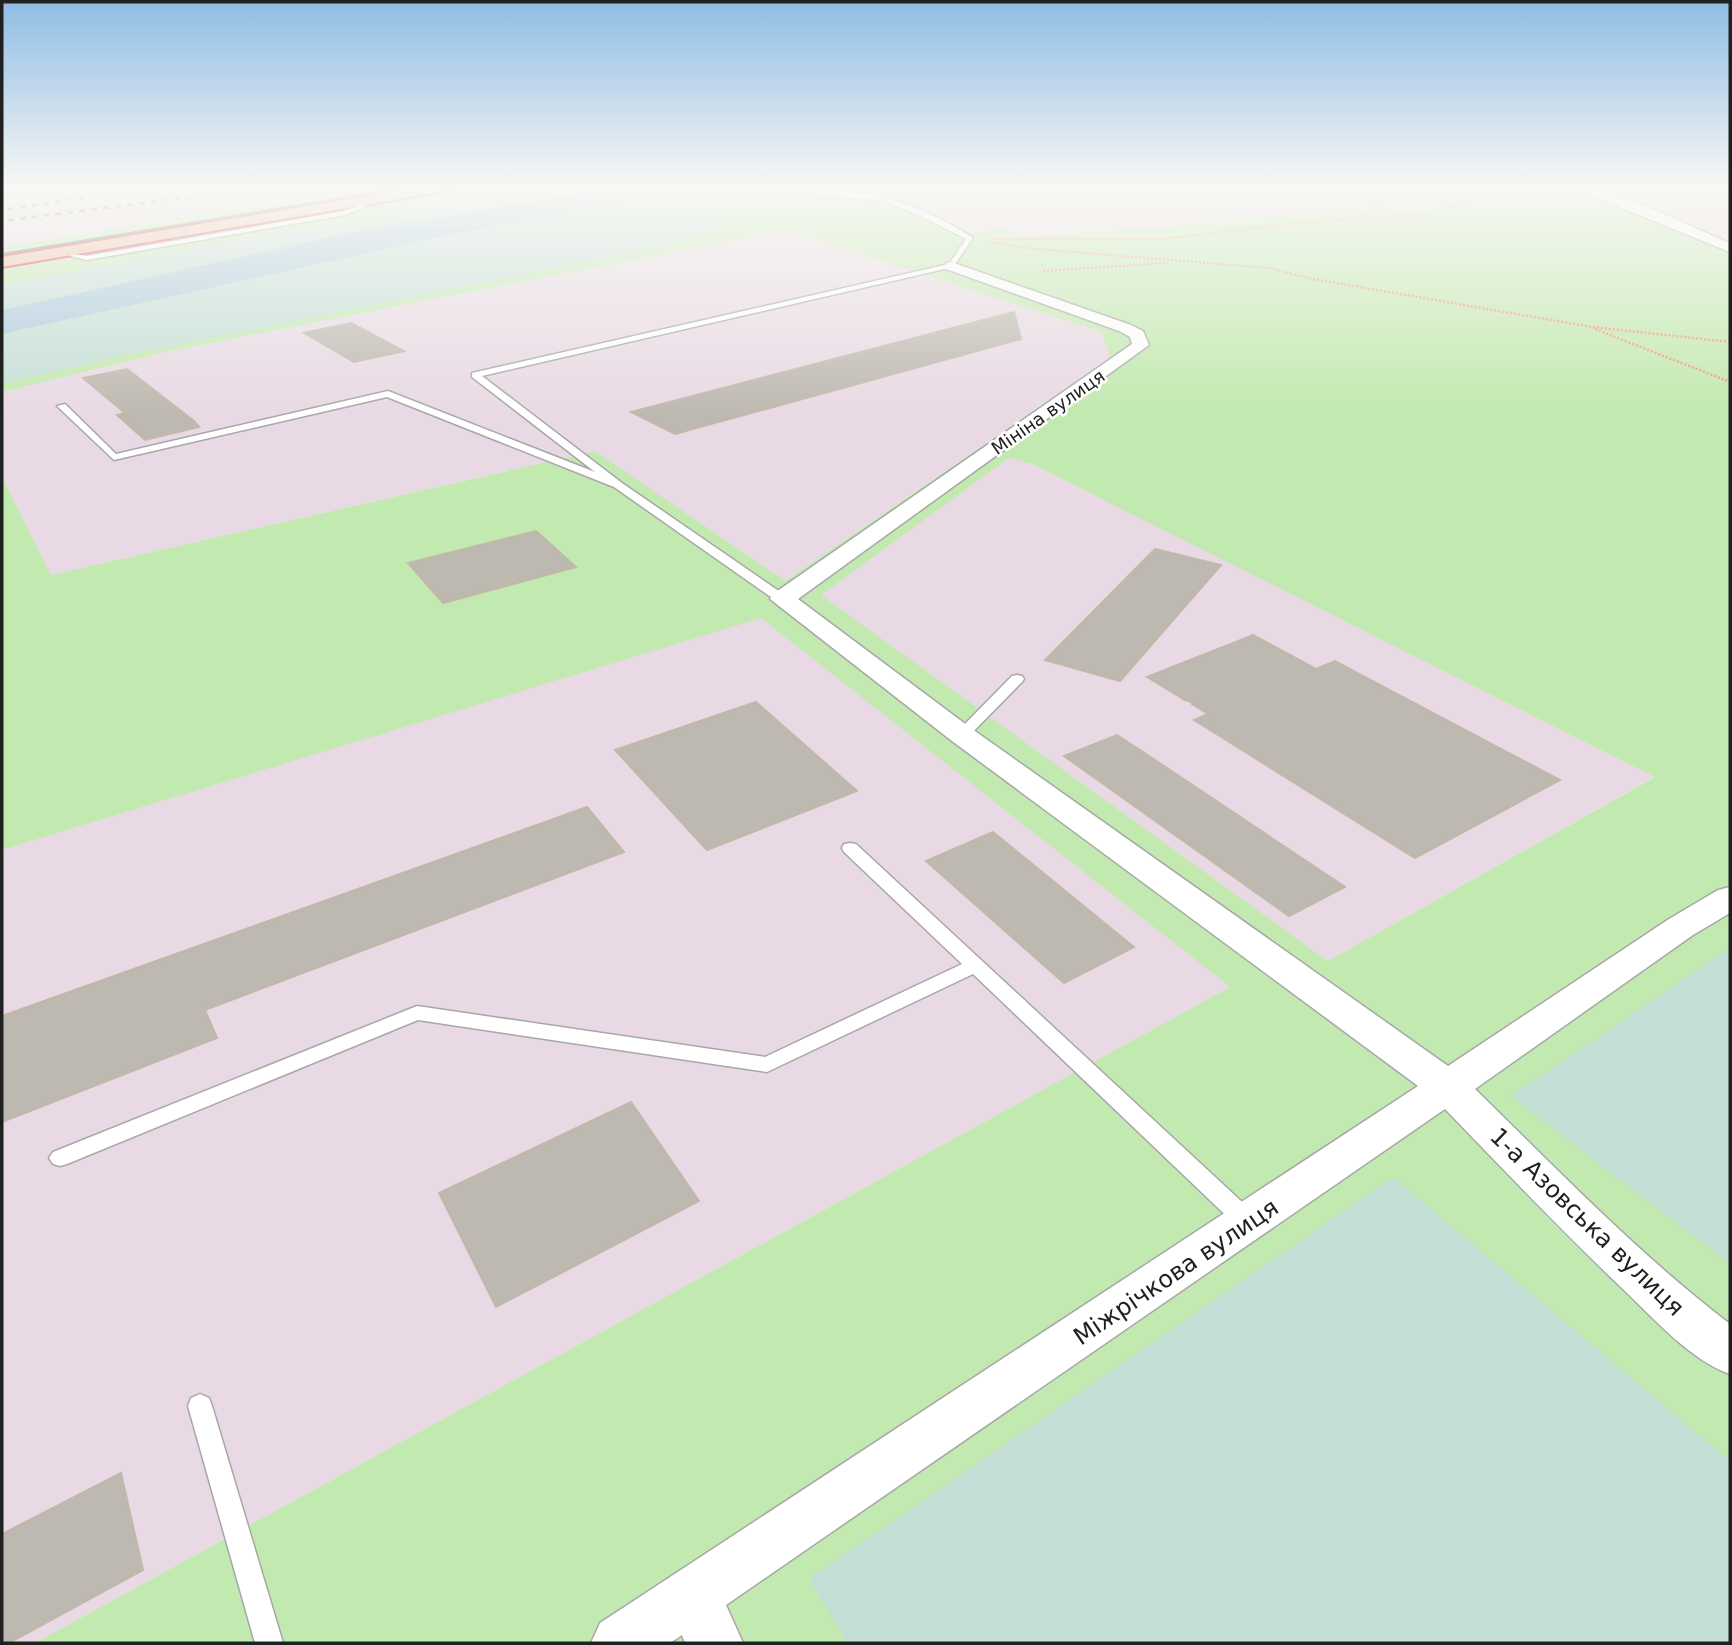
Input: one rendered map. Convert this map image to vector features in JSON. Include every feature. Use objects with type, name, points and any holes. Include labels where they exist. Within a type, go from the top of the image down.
[{"type":"street","name":"Мініна вулиця","points":[[782,599],[1141,345],[1137,334],[1125,328],[951,266]]},
{"type":"street","name":"1-а Азовська вулиця","points":[[782,599],[962,735],[1448,1087],[1584,1224],[1675,1309],[1730,1352]]},
{"type":"street","name":"Міжрічкова вулиця","points":[[620,1643],[703,1620],[1249,1223],[1681,927],[1730,898]]},
{"type":"lane","points":[[782,599],[618,485],[475,375],[951,266],[953,263]]},
{"type":"lane","points":[[62,406],[114,457],[388,394],[618,485]]},
{"type":"lane","points":[[962,735],[1017,680]]},
{"type":"lane","points":[[850,848],[1249,1223]]},
{"type":"lane","points":[[60,1158],[417,1013],[767,1065],[975,965]]},
{"type":"lane","points":[[200,1406],[269,1643]]},
{"type":"path","points":[[1040,271],[1171,263]]},
{"type":"path","points":[[1190,263],[1268,268],[1344,286],[1592,327],[1730,342]]},
{"type":"path","points":[[1592,327],[1730,382]]},
{"type":"shaded area","points":[[118,263],[215,263],[2,310],[2,285]]},
{"type":"shaded area","points":[[215,263],[324,263],[2,334],[2,310]]},
{"type":"shaded area","points":[[324,263],[583,263],[119,356],[2,384],[2,334]]},
{"type":"shaded area","points":[[620,263],[888,263],[1101,332],[1111,357],[785,581],[594,451],[51,575],[2,477],[2,392],[170,351]]},
{"type":"shaded area","points":[[1009,458],[1032,464],[1656,776],[1328,961],[820,595]]},
{"type":"shaded area","points":[[761,617],[1230,987],[35,1643],[2,1643],[2,850]]},
{"type":"shaded area","points":[[1730,948],[1730,1264],[1511,1096]]},
{"type":"shaded area","points":[[1393,1177],[1730,1461],[1730,1643],[848,1643],[809,1579]]},
{"type":"green space","points":[[21,263],[215,263],[2,310],[2,266]]},
{"type":"green space","points":[[324,263],[620,263],[170,351],[2,392],[2,334]]},
{"type":"green space","points":[[888,263],[1730,263],[1730,1643],[35,1643],[1230,987],[761,618],[2,850],[2,477],[51,575],[595,451],[785,581],[1111,358],[1101,332]],"holes":[[[1009,458],[1032,464],[1655,777],[1328,961],[821,595]]]},
{"type":"building","points":[[1014,312],[1021,339],[675,434],[631,412]]},
{"type":"building","points":[[351,323],[404,351],[354,362],[304,333]]},
{"type":"building","points":[[127,369],[199,427],[145,440],[117,415],[125,413],[83,378]]},
{"type":"building","points":[[536,531],[576,567],[443,603],[408,563]]},
{"type":"building","points":[[1155,549],[1221,565],[1120,681],[1045,660]]},
{"type":"building","points":[[1253,635],[1316,669],[1335,661],[1560,780],[1415,858],[1194,720],[1208,714],[1192,704],[1195,703],[1185,700],[1147,677]]},
{"type":"building","points":[[756,702],[857,791],[707,850],[615,750]]},
{"type":"building","points":[[1117,735],[1345,887],[1289,916],[1064,756]]},
{"type":"building","points":[[587,807],[624,852],[205,1010],[217,1038],[2,1122],[2,1016]]},
{"type":"building","points":[[993,832],[1134,947],[1064,983],[926,861]]},
{"type":"building","points":[[631,1102],[699,1201],[496,1307],[439,1193]]},
{"type":"building","points":[[121,1473],[143,1570],[9,1643],[2,1643],[2,1534]]}]
